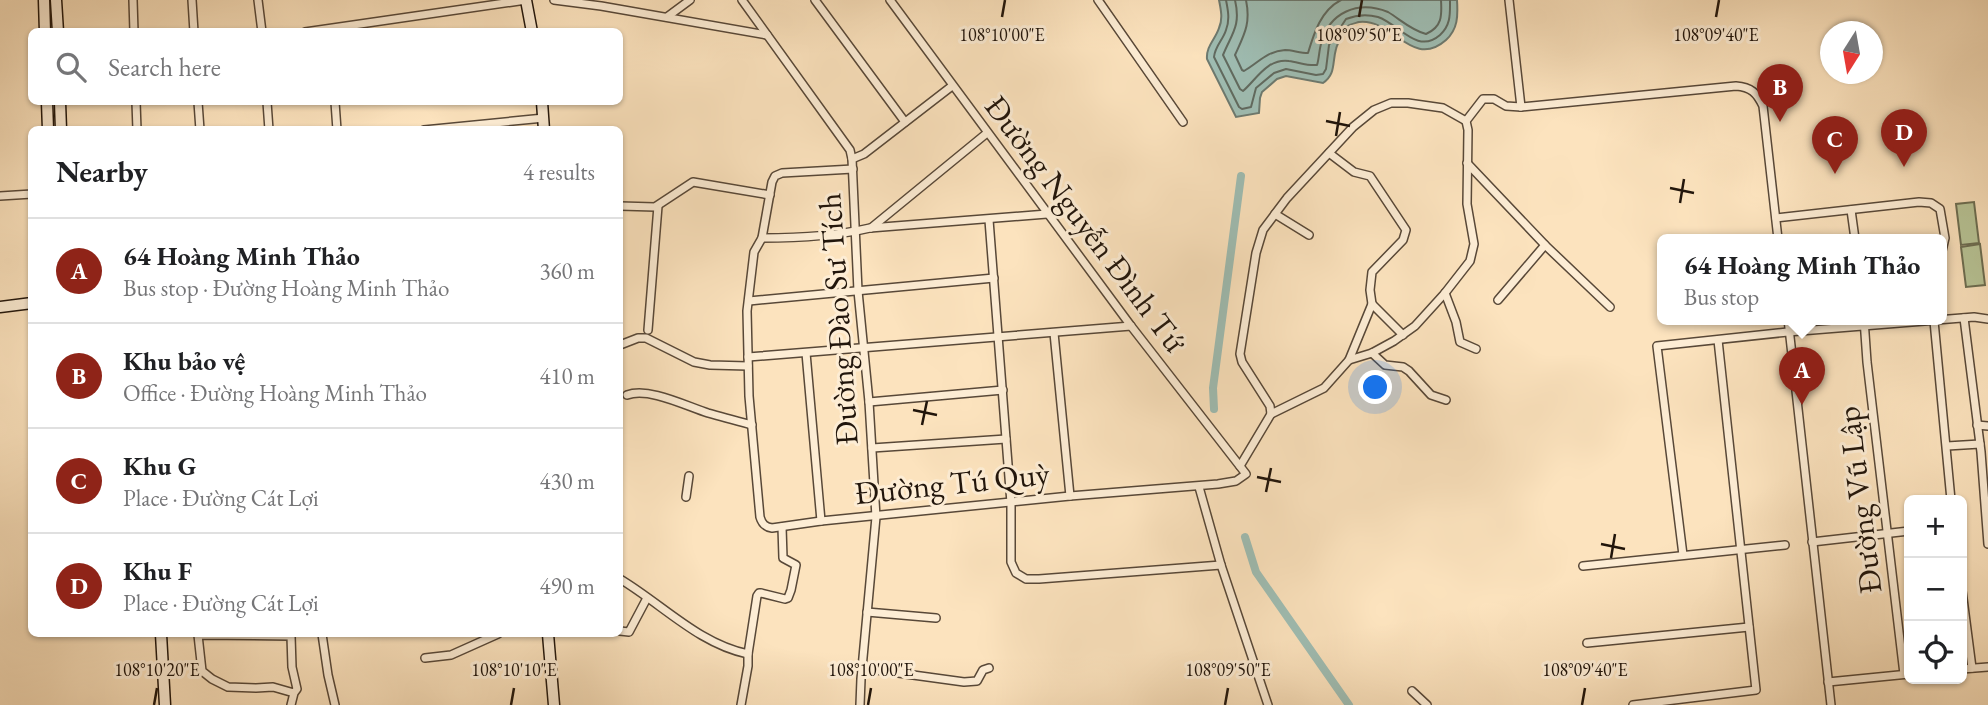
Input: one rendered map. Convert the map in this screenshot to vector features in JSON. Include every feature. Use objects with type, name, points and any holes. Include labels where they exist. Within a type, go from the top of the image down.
[{"type":"street","points":[[44,0],[45,28]]},
{"type":"street","points":[[56,0],[58,28]]},
{"type":"street","points":[[133,0],[134,28]]},
{"type":"street","points":[[192,0],[194,28]]},
{"type":"street","points":[[258,0],[262,28]]},
{"type":"street","points":[[451,0],[452,10]]},
{"type":"street","points":[[340,28],[526,0],[531,28]]},
{"type":"street","points":[[554,0],[602,3],[767,35]]},
{"type":"street","points":[[667,17],[690,0]]},
{"type":"street","name":"Đường Đào Sư Tích","points":[[742,0],[850,150],[852,159],[858,291],[869,402],[876,517],[860,705]]},
{"type":"street","points":[[815,0],[905,122]]},
{"type":"street","name":"Đường Nguyễn Đình Tứ","points":[[890,0],[1131,326],[1246,474]]},
{"type":"street","points":[[1098,0],[1183,122]]},
{"type":"street","points":[[1509,0],[1521,107]]},
{"type":"street","points":[[852,159],[864,154],[952,86]]},
{"type":"street","points":[[1466,121],[1483,99],[1494,99],[1506,106],[1521,107],[1746,87],[1754,91],[1763,106],[1778,234]]},
{"type":"street","points":[[1240,466],[1270,414],[1270,406],[1242,362],[1240,354],[1256,253],[1263,230],[1287,198],[1353,127],[1374,110],[1391,103],[1443,108],[1466,121],[1468,130],[1467,204],[1474,244],[1470,261],[1415,326],[1372,353],[1349,360]]},
{"type":"street","points":[[47,105],[48,126]]},
{"type":"street","points":[[60,105],[61,126]]},
{"type":"street","points":[[136,105],[137,126]]},
{"type":"street","points":[[198,105],[200,126]]},
{"type":"street","points":[[267,105],[269,126]]},
{"type":"street","points":[[335,105],[337,126]]},
{"type":"street","points":[[542,105],[544,126]]},
{"type":"street","points":[[476,126],[544,118]]},
{"type":"street","points":[[870,228],[987,132]]},
{"type":"street","points":[[1270,414],[1324,388],[1349,360],[1372,304],[1372,272],[1403,240],[1406,230],[1370,176],[1354,172],[1329,153]]},
{"type":"street","points":[[1467,163],[1545,245],[1610,307]]},
{"type":"street","points":[[741,705],[756,598],[759,593],[787,599],[792,590],[796,565],[783,558],[782,527],[766,527],[760,517],[748,366],[748,300],[754,252],[762,238],[773,178],[779,174],[853,169]]},
{"type":"street","points":[[623,206],[653,208],[693,182],[770,195]]},
{"type":"street","points":[[0,196],[28,194]]},
{"type":"street","points":[[1776,218],[1919,202],[1931,203],[1940,209],[1944,234]]},
{"type":"street","points":[[648,330],[658,206]]},
{"type":"street","points":[[1851,210],[1854,234]]},
{"type":"street","points":[[762,238],[1047,214]]},
{"type":"street","points":[[1275,214],[1309,235]]},
{"type":"street","points":[[989,220],[1011,503],[1012,562],[1016,573],[1026,579],[1221,565]]},
{"type":"street","points":[[1498,300],[1545,245]]},
{"type":"street","points":[[748,300],[994,278]]},
{"type":"street","points":[[1445,293],[1460,342],[1476,349]]},
{"type":"street","points":[[0,307],[28,304]]},
{"type":"street","points":[[1372,304],[1403,335]]},
{"type":"street","points":[[1965,318],[1986,486],[1988,544]]},
{"type":"street","points":[[1947,320],[1988,319]]},
{"type":"street","points":[[1787,325],[1831,705]]},
{"type":"street","points":[[1683,555],[1657,346],[1848,325]]},
{"type":"street","name":"Đường Vũ Lập","points":[[1865,325],[1867,362],[1904,652]]},
{"type":"street","points":[[1934,325],[1951,495]]},
{"type":"street","points":[[748,357],[1131,326]]},
{"type":"street","points":[[1055,333],[1070,496]]},
{"type":"street","points":[[623,344],[646,338],[694,362],[748,366]]},
{"type":"street","points":[[1633,705],[1699,701],[1756,690],[1718,340]]},
{"type":"street","points":[[806,352],[821,521]]},
{"type":"street","points":[[1372,353],[1385,365],[1403,367],[1409,371],[1431,396],[1447,400]]},
{"type":"street","points":[[869,402],[1003,390]]},
{"type":"street","points":[[627,395],[652,394],[752,425]]},
{"type":"street","points":[[1977,425],[1988,426]]},
{"type":"street","points":[[872,448],[1006,439]]},
{"type":"street","points":[[1947,446],[1980,444]]},
{"type":"street","name":"Đường Tú Quỳ","points":[[782,527],[1070,496],[1199,486],[1236,481],[1246,474]]},
{"type":"street","points":[[686,497],[689,476]]},
{"type":"street","points":[[1199,486],[1221,565],[1268,705]]},
{"type":"street","points":[[1812,542],[1904,532]]},
{"type":"street","points":[[1583,566],[1785,545]]},
{"type":"street","points":[[623,581],[706,637],[731,650],[748,654]]},
{"type":"street","points":[[623,631],[629,632],[647,598]]},
{"type":"street","points":[[867,612],[936,618]]},
{"type":"street","points":[[1966,621],[1972,668]]},
{"type":"street","points":[[1587,643],[1749,627]]},
{"type":"street","points":[[161,637],[165,705]]},
{"type":"street","points":[[198,637],[202,671],[212,679],[228,687],[273,687],[294,693]]},
{"type":"street","points":[[291,637],[292,667],[297,689],[291,705]]},
{"type":"street","points":[[322,637],[334,705]]},
{"type":"street","points":[[425,658],[452,655],[490,637]]},
{"type":"street","points":[[548,637],[554,705]]},
{"type":"street","points":[[1967,668],[1988,667]]},
{"type":"street","points":[[862,668],[975,682],[983,670],[989,668]]},
{"type":"street","points":[[1828,681],[1904,674]]},
{"type":"street","points":[[1412,691],[1427,705]]},
{"type":"green space","points":[[1974,202],[1979,243],[1961,245],[1956,204]]},
{"type":"green space","points":[[1980,244],[1985,285],[1966,287],[1961,247]]},
{"type":"water","points":[[1219,0],[1457,0],[1457,17],[1455,27],[1446,40],[1434,48],[1423,49],[1412,46],[1371,23],[1359,22],[1350,25],[1337,45],[1332,72],[1327,80],[1323,83],[1286,76],[1277,79],[1262,92],[1259,113],[1236,117],[1207,59],[1208,50],[1221,21]]},
{"type":"waterway","points":[[1214,409],[1213,388],[1241,176]]},
{"type":"waterway","points":[[1245,537],[1256,572],[1349,705]]},
{"type":"place","name":"Khu bảo vệ","points":[[1780,122]]},
{"type":"place","name":"Khu F","points":[[1904,167]]},
{"type":"place","name":"Khu G","points":[[1835,174]]},
{"type":"place","name":"64 Hoàng Minh Thảo","points":[[1802,405]]}]
